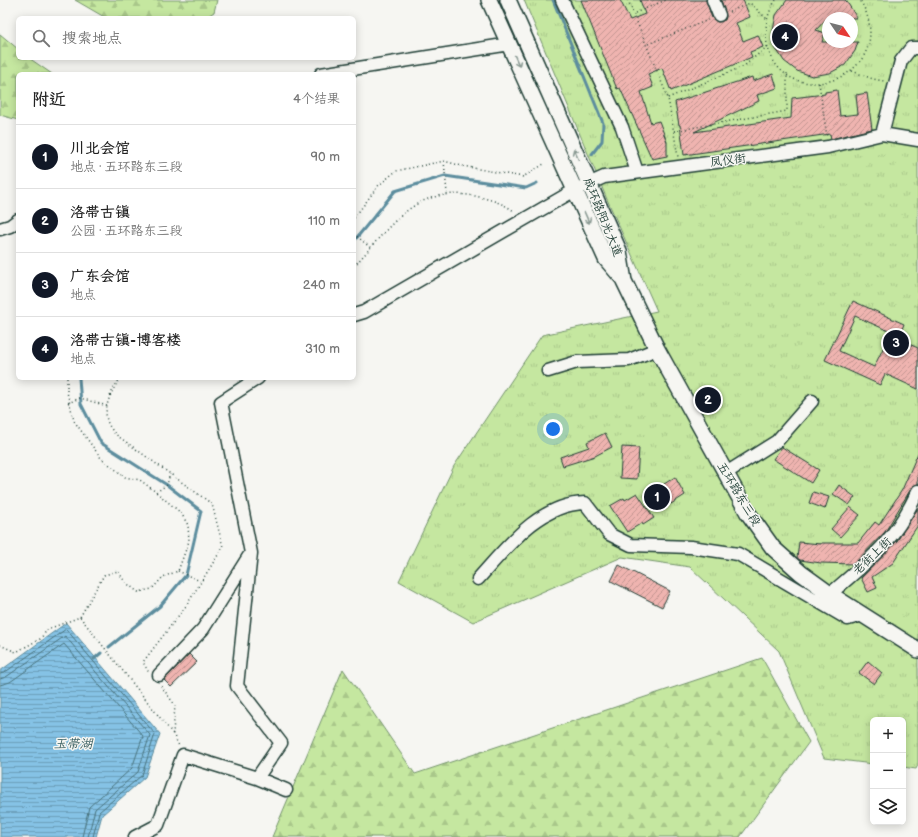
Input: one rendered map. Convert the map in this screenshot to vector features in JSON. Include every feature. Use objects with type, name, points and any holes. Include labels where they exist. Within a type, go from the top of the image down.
[{"type":"main road","name":"成环路阳光大道","points":[[489,0],[606,259],[624,281]]},
{"type":"main road","name":"成环路阳光大道","points":[[508,0],[619,251],[624,281]]},
{"type":"main road","name":"五环路东三段","points":[[624,281],[657,349],[748,513],[773,548],[801,573],[830,594],[918,650]]},
{"type":"street","points":[[562,0],[622,127],[637,172]]},
{"type":"street","points":[[713,0],[719,15]]},
{"type":"street","points":[[334,72],[510,44]]},
{"type":"street","points":[[918,48],[911,48],[901,61],[882,134],[918,140]]},
{"type":"street","name":"凤仪街","points":[[356,314],[364,312],[589,182],[604,177],[637,172],[828,147],[882,134]]},
{"type":"street","points":[[0,229],[10,226],[16,222]]},
{"type":"street","points":[[548,371],[577,362],[629,360],[657,349]]},
{"type":"street","points":[[255,380],[221,402],[251,553],[237,686],[280,743],[257,778]]},
{"type":"street","points":[[726,473],[777,441],[812,401]]},
{"type":"street","name":"老街上街","points":[[830,594],[875,556],[913,514],[918,491]]},
{"type":"street","points":[[478,579],[521,532],[557,508],[572,504],[586,503],[609,534],[632,545],[691,547],[738,554],[848,619],[863,615]]},
{"type":"street","points":[[156,677],[203,629],[251,553]]},
{"type":"street","points":[[135,837],[158,825],[183,755],[257,778],[286,790]]},
{"type":"path","points":[[628,0],[648,44],[668,98],[680,166]]},
{"type":"path","points":[[635,13],[666,0]]},
{"type":"path","points":[[776,0],[767,19],[766,37],[775,62],[787,73],[802,81],[819,83],[836,80],[852,71],[864,56],[870,37],[868,18],[860,0]]},
{"type":"path","points":[[648,44],[750,3],[767,19]]},
{"type":"path","points":[[668,98],[744,66],[768,46]]},
{"type":"path","points":[[852,71],[873,79],[895,83]]},
{"type":"path","points":[[674,131],[787,111],[787,73]]},
{"type":"path","points":[[819,83],[828,147]]},
{"type":"path","points":[[356,215],[378,186],[396,171],[444,161],[462,166],[523,177],[544,164]]},
{"type":"path","points":[[444,161],[447,193]]},
{"type":"path","points":[[356,264],[372,248],[398,217],[421,201],[447,193],[486,198],[510,208],[524,220]]},
{"type":"path","points":[[356,236],[372,248]]},
{"type":"path","points":[[67,380],[68,403],[74,421],[101,458],[125,477],[140,480],[156,492],[181,513],[188,525],[189,541],[178,571]]},
{"type":"path","points":[[119,380],[115,384],[107,406],[107,420],[115,434],[212,504],[223,547],[186,606],[143,662],[168,693],[175,705],[173,734]]},
{"type":"path","points":[[68,403],[80,398],[107,406]]},
{"type":"path","points":[[156,492],[167,485],[170,474]]},
{"type":"path","points":[[0,645],[16,652],[40,639],[48,629],[80,617],[104,575],[118,570],[125,582],[138,592],[152,589],[163,577],[178,571],[201,582]]},
{"type":"path","points":[[80,617],[173,734],[183,755]]},
{"type":"green space","points":[[75,0],[217,0],[214,12],[208,16],[103,16]]},
{"type":"green space","points":[[524,0],[918,0],[918,765],[916,769],[906,767],[906,717],[870,717],[870,764],[824,758],[779,651],[690,567],[622,557],[473,622],[399,581],[454,466],[542,335],[657,311],[606,197]]},
{"type":"green space","points":[[0,34],[16,47],[16,60],[32,60],[49,72],[16,72],[16,119],[0,115]]},
{"type":"green space","points":[[762,658],[809,742],[740,837],[272,837],[343,669],[415,774]]},
{"type":"water","name":"玉带湖","points":[[66,623],[160,734],[145,777],[102,815],[96,837],[0,837],[0,671]]},
{"type":"building","points":[[581,0],[620,0],[630,20],[645,14],[640,0],[706,0],[712,18],[718,22],[725,20],[726,16],[721,0],[743,0],[750,17],[736,23],[743,41],[758,35],[763,47],[750,52],[752,57],[671,91],[662,68],[648,74],[653,87],[641,92],[651,123],[659,121],[667,142],[667,156],[652,159],[620,88],[617,89]]},
{"type":"building","points":[[787,0],[845,0],[853,12],[822,12],[822,23],[816,30],[822,32],[822,48],[856,48],[855,51],[845,65],[830,73],[812,76],[797,71],[784,61],[773,44],[773,31],[776,15]]},
{"type":"building","points":[[773,74],[777,88],[757,95],[759,101],[694,132],[791,118],[792,98],[825,94],[825,92],[837,90],[840,116],[858,114],[856,95],[867,93],[872,129],[831,139],[830,134],[684,155],[675,102],[752,77],[753,81]]},
{"type":"building","points":[[853,301],[904,324],[898,339],[918,348],[918,389],[885,374],[880,385],[825,360]],"holes":[[[855,316],[891,332],[874,367],[839,351]]]},
{"type":"building","points":[[605,433],[612,447],[595,456],[563,466],[560,457],[589,447],[587,442]]},
{"type":"building","points":[[622,447],[639,448],[637,479],[620,478]]},
{"type":"building","points":[[782,447],[819,470],[811,483],[773,459]]},
{"type":"building","points":[[918,453],[918,484],[912,487],[885,532],[854,564],[821,563],[800,560],[797,558],[799,542],[821,544],[858,543],[875,522],[879,525],[902,490]]},
{"type":"building","points":[[675,477],[685,495],[671,504],[661,486]]},
{"type":"building","points":[[839,485],[855,497],[849,505],[833,494]]},
{"type":"building","points":[[813,492],[829,497],[825,509],[809,503]]},
{"type":"building","points":[[637,493],[654,518],[627,532],[610,506]]},
{"type":"building","points":[[850,507],[860,515],[840,537],[831,529]]},
{"type":"building","points":[[918,508],[918,525],[893,563],[872,577],[877,588],[868,592],[861,578],[897,541]]},
{"type":"building","points":[[619,565],[670,591],[662,607],[611,581]]},
{"type":"building","points":[[189,654],[197,662],[171,687],[164,680]]},
{"type":"building","points":[[868,661],[882,673],[874,684],[859,673]]},
{"type":"waterway","points":[[553,0],[603,123],[602,141],[592,154]]},
{"type":"waterway","points":[[356,239],[395,191],[445,176],[526,188],[537,183]]},
{"type":"waterway","points":[[79,380],[81,404],[101,443],[167,485],[201,511],[186,575],[160,606],[109,647]]},
{"type":"waterway","points":[[94,659],[101,653]]},
{"type":"place","name":"洛带古镇-博客楼","points":[[785,37]]},
{"type":"place","name":"广东会馆","points":[[896,343]]},
{"type":"place","name":"洛带古镇","points":[[708,400]]},
{"type":"place","name":"川北会馆","points":[[657,497]]}]
